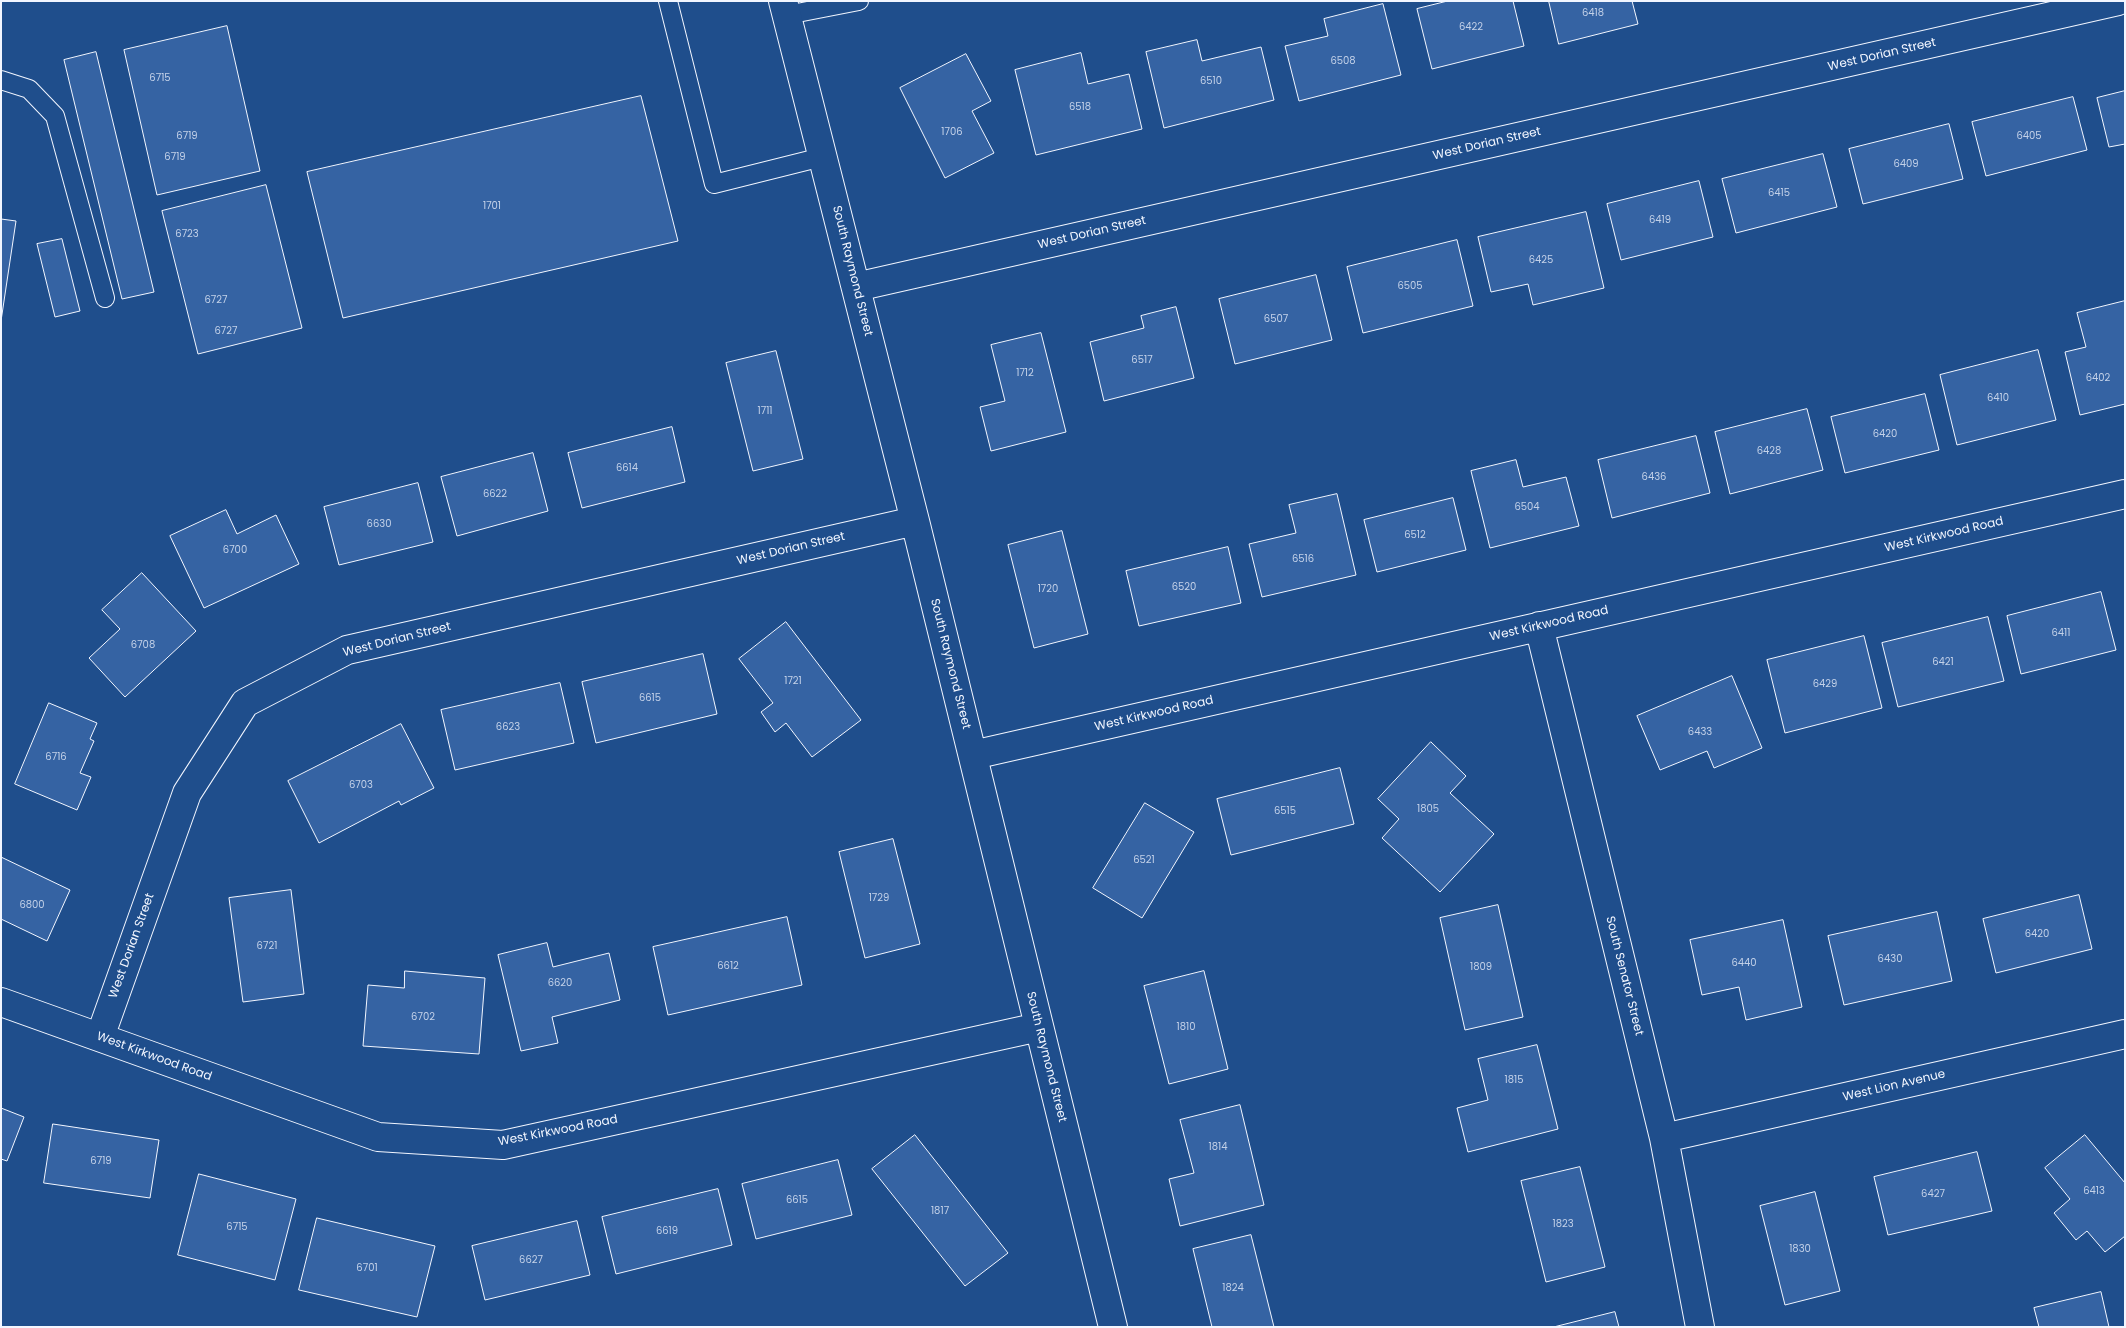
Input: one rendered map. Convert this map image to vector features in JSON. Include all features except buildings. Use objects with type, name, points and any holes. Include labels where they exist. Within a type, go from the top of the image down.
[{"type":"street","name":"West Dorian Street","points":[[856,287],[2118,1]]},
{"type":"street","name":"South Raymond Street","points":[[785,8],[915,521],[1113,1327]]},
{"type":"street","name":"West Kirkwood Road","points":[[973,755],[2125,494]]},
{"type":"street","name":"West Dorian Street","points":[[100,1037],[187,793],[245,703],[347,650],[915,521]]},
{"type":"street","name":"South Senator Street","points":[[1539,626],[1664,1138],[1700,1327]]},
{"type":"street","name":"West Kirkwood Road","points":[[1,1002],[378,1137],[503,1145],[1038,1027]]},
{"type":"street","name":"West Lion Avenue","points":[[1664,1138],[2125,1034]]},
{"type":"lane","points":[[668,1],[714,184],[822,156]]},
{"type":"lane","points":[[785,8],[858,1]]},
{"type":"lane","points":[[1,80],[29,89],[55,116],[105,298]]}]
